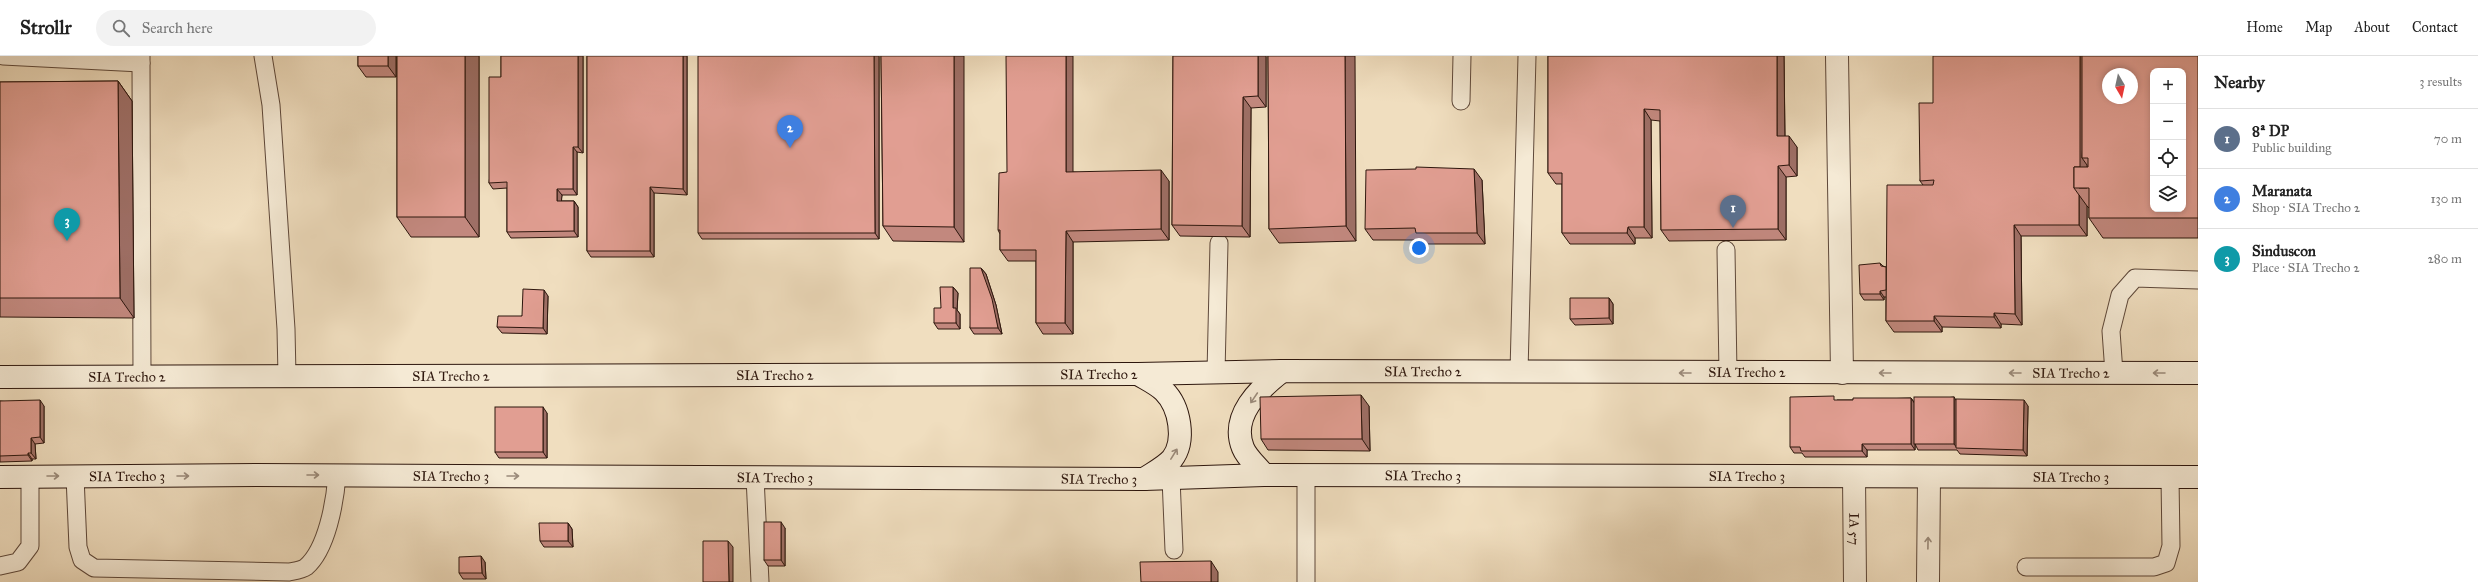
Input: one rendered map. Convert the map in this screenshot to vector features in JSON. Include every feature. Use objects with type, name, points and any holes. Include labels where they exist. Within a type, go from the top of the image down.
[{"type":"main road","points":[[1837,56],[1842,374]]},
{"type":"main road","name":"SIA Trecho 2","points":[[0,377],[1138,374],[1282,371],[1842,374],[2198,373]]},
{"type":"main road","points":[[1264,475],[1243,448],[1241,431],[1242,416],[1262,386],[1282,371]]},
{"type":"main road","points":[[1138,374],[1164,392],[1175,409],[1180,432],[1179,447],[1171,460],[1144,479]]},
{"type":"main road","name":"SIA Trecho 3","points":[[0,477],[337,475],[1144,479],[1264,475],[1929,478],[2198,477]]},
{"type":"main road","name":"IA 57","points":[[1854,477],[1855,582]]},
{"type":"main road","points":[[1928,582],[1929,478]]},
{"type":"lane","points":[[3,56],[141,59],[142,377]]},
{"type":"lane","points":[[263,56],[272,105],[286,329],[287,376]]},
{"type":"lane","points":[[1461,101],[1462,56]]},
{"type":"lane","points":[[1519,372],[1527,56]]},
{"type":"lane","points":[[1216,372],[1219,242]]},
{"type":"lane","points":[[1726,250],[1728,373]]},
{"type":"lane","points":[[2114,373],[2111,331],[2120,295],[2135,278],[2198,280]]},
{"type":"lane","points":[[75,476],[78,547],[82,560],[94,568],[289,572],[305,568],[317,555],[335,501],[337,475]]},
{"type":"lane","points":[[1306,475],[1306,582]]},
{"type":"lane","points":[[0,566],[18,562],[30,546],[30,476]]},
{"type":"lane","points":[[755,477],[760,582]]},
{"type":"lane","points":[[2026,568],[2154,567],[2166,563],[2171,546],[2170,477]]},
{"type":"lane","points":[[1172,478],[1174,550]]},
{"type":"building","points":[[358,56],[388,56],[388,66],[358,66]]},
{"type":"building","points":[[397,56],[465,56],[465,217],[397,217]]},
{"type":"building","points":[[501,56],[578,56],[578,147],[573,147],[573,189],[557,189],[557,201],[574,201],[574,231],[507,232],[507,182],[489,183],[489,77],[501,77]]},
{"type":"building","points":[[587,56],[683,56],[683,189],[650,187],[650,251],[587,251]]},
{"type":"building","points":[[698,56],[874,56],[875,233],[698,233]]},
{"type":"building","points":[[881,56],[954,56],[954,227],[883,226]]},
{"type":"building","points":[[1006,56],[1066,56],[1066,172],[1161,170],[1161,229],[1066,231],[1065,323],[1036,323],[1036,250],[1000,250],[1000,230],[998,230],[999,173],[1007,172]]},
{"type":"building","points":[[1173,56],[1258,56],[1258,96],[1243,97],[1242,226],[1172,225]]},
{"type":"building","points":[[1268,56],[1345,56],[1346,226],[1269,229]]},
{"type":"building","points":[[1548,56],[1777,56],[1777,136],[1789,136],[1789,165],[1778,166],[1778,229],[1661,230],[1660,110],[1644,109],[1644,227],[1628,227],[1627,233],[1562,233],[1562,173],[1548,173]]},
{"type":"building","points":[[1933,56],[2080,56],[2080,167],[2074,167],[2074,188],[2079,195],[2079,225],[2014,225],[2015,314],[1994,313],[1994,317],[1934,316],[1934,321],[1886,321],[1887,185],[1933,185],[1934,180],[1920,181],[1919,103],[1933,103]]},
{"type":"building","points":[[2082,56],[2198,56],[2198,218],[2089,218],[2089,188],[2074,188],[2074,167],[2088,167],[2088,158],[2082,158]]},
{"type":"building","points":[[118,81],[120,298],[0,298],[0,82]]},
{"type":"building","points":[[1416,167],[1474,169],[1477,233],[1416,233],[1415,228],[1365,229],[1366,170],[1416,169]]},
{"type":"building","points":[[1880,263],[1881,266],[1886,267],[1886,290],[1880,291],[1880,294],[1860,294],[1859,265]]},
{"type":"building","points":[[970,268],[981,268],[992,299],[998,328],[970,328]]},
{"type":"building","points":[[940,287],[953,287],[953,308],[956,308],[956,323],[934,323],[934,308],[941,308]]},
{"type":"building","points":[[523,289],[544,290],[543,328],[497,327],[498,316],[522,316]]},
{"type":"building","points":[[1570,298],[1609,298],[1609,318],[1570,319]]},
{"type":"building","points":[[1361,395],[1362,439],[1261,439],[1260,397]]},
{"type":"building","points":[[1834,396],[1834,400],[1853,400],[1853,398],[1911,398],[1911,444],[1862,444],[1862,451],[1801,451],[1800,447],[1790,447],[1790,397]]},
{"type":"building","points":[[1914,397],[1954,397],[1954,444],[1914,444]]},
{"type":"building","points":[[1956,399],[2024,400],[2023,450],[1956,448]]},
{"type":"building","points":[[40,400],[40,437],[31,438],[31,453],[28,453],[28,455],[0,456],[0,401]]},
{"type":"building","points":[[495,407],[543,407],[543,452],[495,452]]},
{"type":"building","points":[[764,522],[781,522],[781,560],[764,560]]},
{"type":"building","points":[[539,523],[568,523],[568,541],[540,541]]},
{"type":"building","points":[[703,541],[728,541],[729,582],[703,582]]},
{"type":"building","points":[[481,556],[482,573],[459,573],[459,557]]},
{"type":"building","points":[[1211,561],[1211,582],[1141,582],[1140,562]]},
{"type":"place","name":"Maranata","points":[[790,148]]},
{"type":"place","name":"8ª DP","points":[[1733,228]]},
{"type":"place","name":"Sinduscon","points":[[67,241]]}]
